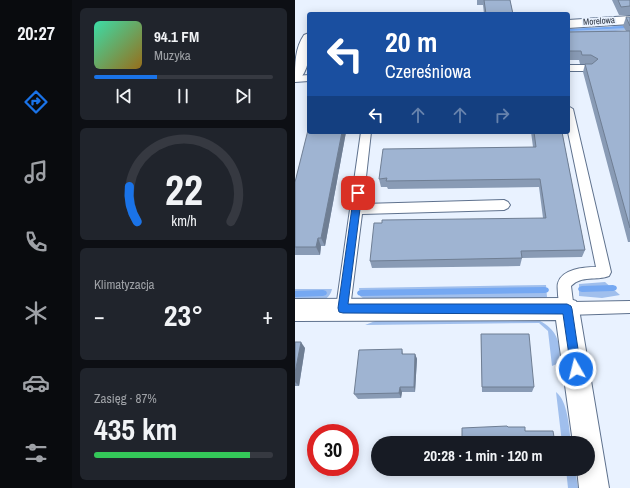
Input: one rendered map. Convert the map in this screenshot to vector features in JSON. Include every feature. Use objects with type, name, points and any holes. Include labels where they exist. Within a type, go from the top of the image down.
[{"type":"street","name":"Morelowa","points":[[570,24],[630,20]]},
{"type":"street","points":[[295,74],[298,70],[307,44]]},
{"type":"street","points":[[295,310],[343,308],[567,309],[586,436]]},
{"type":"street","points":[[592,476],[594,488]]},
{"type":"lane","points":[[570,68],[589,68]]},
{"type":"lane","points":[[295,78],[307,78]]},
{"type":"lane","points":[[570,118],[604,272],[577,274],[568,278],[564,284],[567,309],[630,307]]},
{"type":"lane","points":[[343,308],[366,134]]},
{"type":"lane","points":[[356,209],[504,205]]},
{"type":"shaded area","points":[[617,25],[625,25],[628,30],[570,33],[570,29],[608,28]]},
{"type":"shaded area","points":[[605,282],[620,295],[602,298],[579,296],[579,284]]},
{"type":"shaded area","points":[[546,285],[547,297],[542,299],[364,299],[360,296],[359,288]]},
{"type":"shaded area","points":[[295,289],[332,289],[327,298],[322,301],[295,303]]},
{"type":"shaded area","points":[[383,318],[533,318],[547,325],[555,335],[559,347],[559,363],[552,366],[548,331],[539,323],[365,325]]},
{"type":"shaded area","points":[[556,392],[563,402],[569,423],[570,436],[561,436]]},
{"type":"shaded area","points":[[567,476],[576,476],[578,488],[568,488]]},
{"type":"building","points":[[484,0],[510,0],[513,12],[486,12]]},
{"type":"building","points":[[618,0],[630,0],[630,6],[621,7]]},
{"type":"building","points":[[626,17],[630,17],[630,26]]},
{"type":"building","points":[[630,31],[630,228],[585,64],[592,64],[598,59],[591,55],[582,55],[581,51],[570,51],[570,32]]},
{"type":"building","points":[[307,134],[342,134],[321,238],[318,238],[316,247],[295,247],[295,182]]},
{"type":"building","points":[[534,134],[562,134],[585,250],[521,251],[522,258],[370,261],[374,223],[382,223],[382,220],[546,218],[540,179],[386,181],[387,178],[379,179],[383,149],[536,147]]},
{"type":"building","points":[[481,334],[529,334],[534,387],[482,387]]},
{"type":"building","points":[[295,342],[301,342],[295,373]]},
{"type":"building","points":[[402,349],[402,354],[415,354],[414,387],[400,387],[399,393],[354,394],[359,350]]},
{"type":"building","points":[[507,426],[525,427],[525,431],[553,431],[554,436],[462,436],[462,428]]},
{"type":"waterway","points":[[570,30],[624,27]]},
{"type":"waterway","points":[[582,289],[613,288]]},
{"type":"waterway","points":[[361,293],[545,290]]},
{"type":"waterway","points":[[295,294],[323,293]]},
{"type":"route","points":[[358,193],[343,308],[567,309],[576,369]]}]
